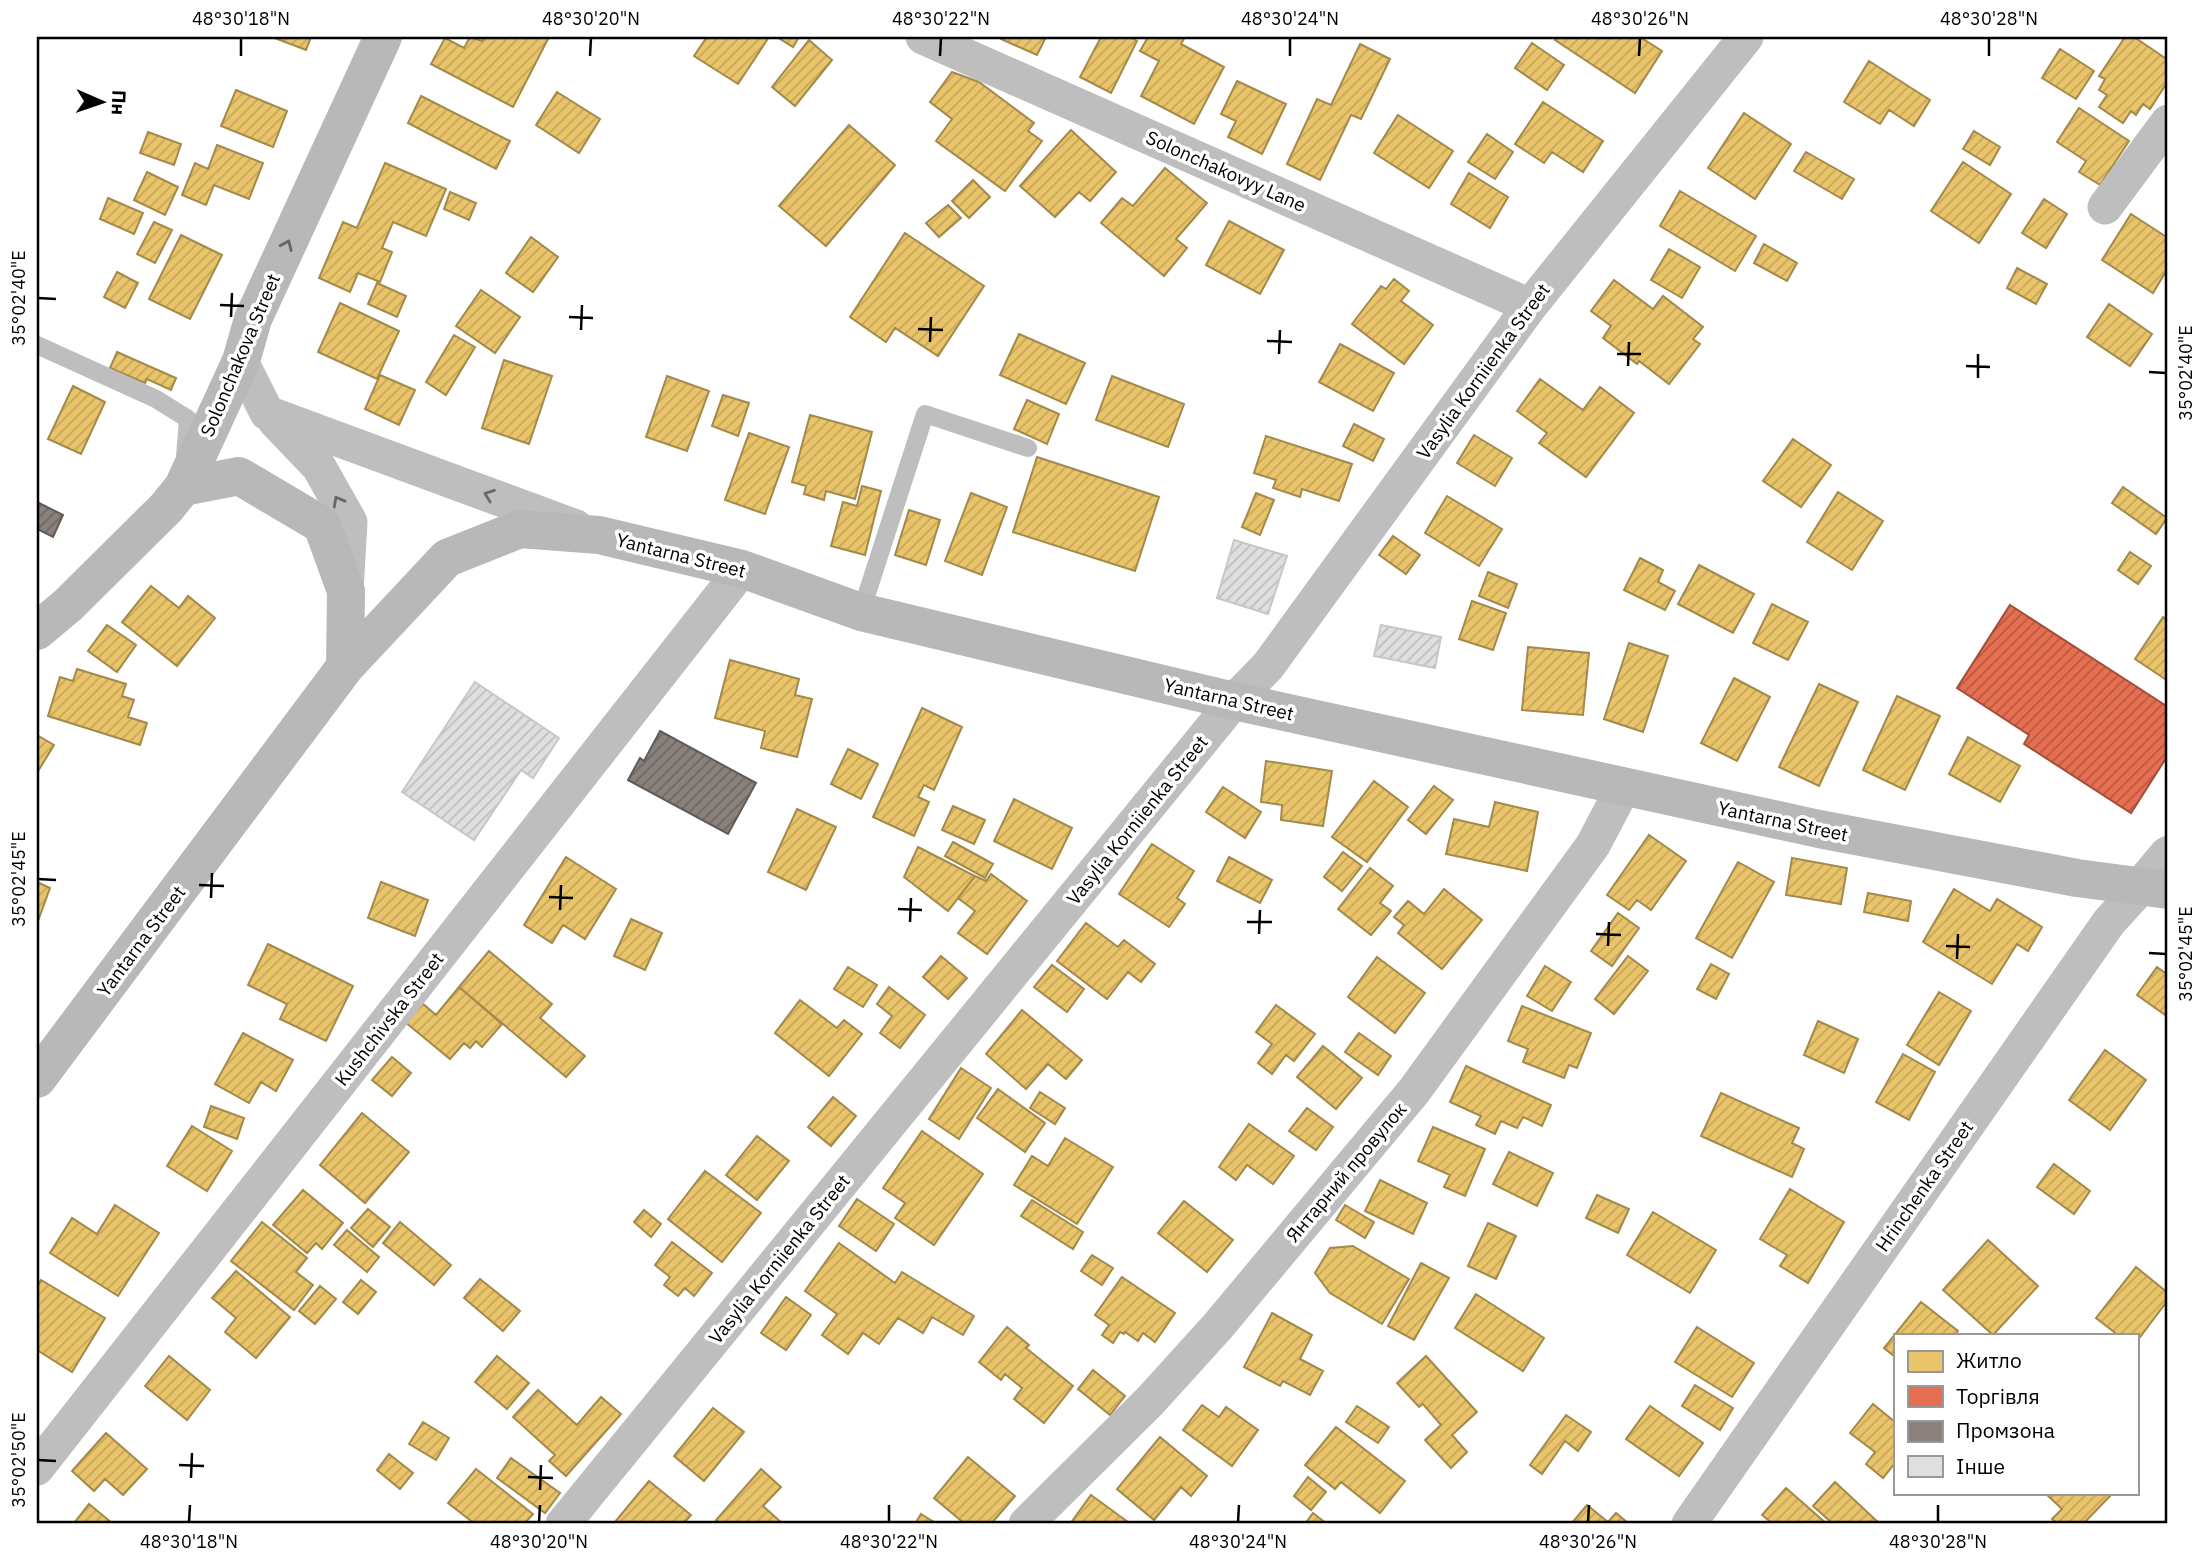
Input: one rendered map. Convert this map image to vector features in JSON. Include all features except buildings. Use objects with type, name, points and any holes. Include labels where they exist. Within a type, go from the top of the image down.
[{"type":"main road","name":"Solonchakova Street","points":[[37,631],[68,606],[166,508],[183,487],[241,360],[258,309],[383,37]]},
{"type":"main road","points":[[183,487],[239,476],[322,525],[346,591],[345,667]]},
{"type":"main road","name":"Yantarna Street","points":[[37,1079],[345,667],[447,558],[520,529],[599,535],[742,569],[861,612],[1234,701],[1819,829],[2077,878],[2155,888]]},
{"type":"street","name":"Solonchakovyy Lane","points":[[923,37],[1530,306]]},
{"type":"street","name":"Vasylia Korniienka Street","points":[[564,1524],[1234,701],[1268,666],[1530,306],[1746,37]]},
{"type":"street","points":[[2105,207],[2168,122]]},
{"type":"street","points":[[241,360],[267,413],[319,467],[350,522],[346,591]]},
{"type":"street","points":[[267,413],[599,535]]},
{"type":"street","name":"Kushchivska Street","points":[[37,1468],[742,569]]},
{"type":"street","name":"Янтарний провулок","points":[[1026,1524],[1150,1401],[1218,1326],[1413,1091],[1593,845],[1624,786]]},
{"type":"street","name":"Hrinchenka Street","points":[[1689,1524],[2109,922],[2155,888],[2168,855]]},
{"type":"lane","points":[[37,345],[156,399],[188,419],[183,487]]},
{"type":"lane","points":[[861,612],[925,414],[1028,448]]}]
